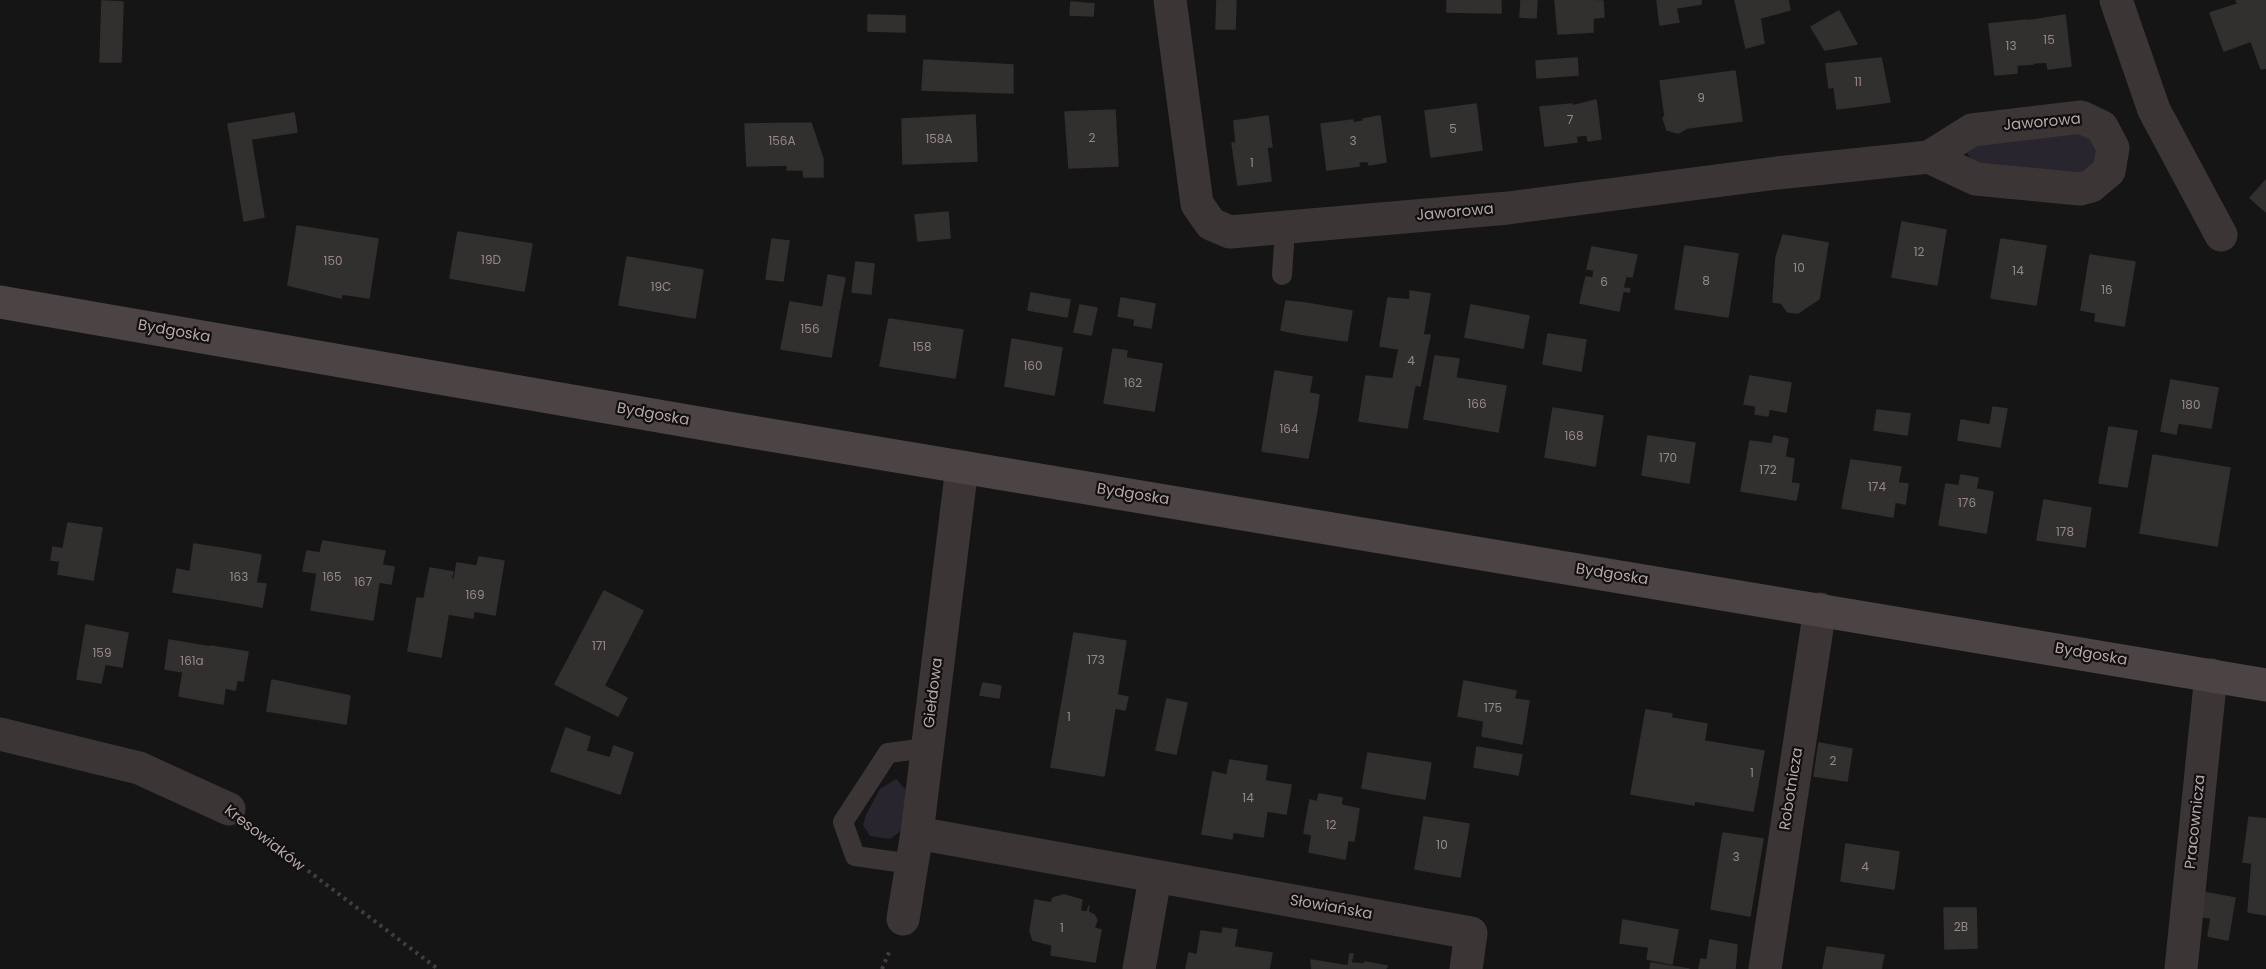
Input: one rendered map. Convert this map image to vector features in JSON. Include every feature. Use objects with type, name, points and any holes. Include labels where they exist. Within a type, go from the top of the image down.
[{"type":"street","name":"Jaworowa","points":[[1170,0],[1197,204],[1200,212],[1211,224],[1230,232],[1508,208],[1777,173],[1929,157],[1972,130],[2081,117],[2102,127],[2113,148],[2109,171],[2091,186],[2080,189],[1976,178],[1929,157]]},
{"type":"street","points":[[2116,0],[2154,110],[2221,235]]},
{"type":"street","name":"Bydgoska","points":[[0,302],[962,467],[2266,685]]},
{"type":"street","name":"Giełdowa","points":[[903,919],[914,849],[962,467]]},
{"type":"street","name":"Robotnicza","points":[[1765,969],[1820,609]]},
{"type":"street","name":"Pracownicza","points":[[2181,969],[2211,675]]},
{"type":"street","name":"Kresowiaków","points":[[0,734],[140,768],[229,809]]},
{"type":"street","name":"Słowiańska","points":[[914,849],[1155,878],[1471,933],[1466,969]]},
{"type":"street","points":[[1139,969],[1155,878]]},
{"type":"lane","points":[[1282,275],[1285,229]]},
{"type":"lane","points":[[914,849],[855,856],[843,822],[888,753],[927,748]]},
{"type":"path","name":"Kresowiaków","points":[[229,809],[288,858],[438,969]]},
{"type":"shaded area","points":[[2080,129],[2094,139],[2098,157],[2090,169],[2079,177],[1972,163],[1967,152],[1969,145]]},
{"type":"shaded area","points":[[896,779],[906,790],[902,830],[890,839],[870,836],[863,825],[866,815],[880,789]]},
{"type":"building","points":[[1217,0],[1236,0],[1235,29],[1216,29]]},
{"type":"building","points":[[1447,0],[1501,0],[1501,13],[1447,12]]},
{"type":"building","points":[[1521,0],[1537,0],[1536,18],[1520,17]]},
{"type":"building","points":[[1555,0],[1603,1],[1604,17],[1593,18],[1593,32],[1558,34]]},
{"type":"building","points":[[1657,0],[1701,0],[1701,4],[1676,8],[1679,22],[1660,25]]},
{"type":"building","points":[[1735,0],[1788,0],[1790,10],[1760,18],[1764,43],[1746,48]]},
{"type":"building","points":[[2236,0],[2266,0],[2266,15],[2217,32],[2210,13],[2238,4]]},
{"type":"building","points":[[102,1],[123,2],[121,62],[100,62]]},
{"type":"building","points":[[1071,2],[1094,4],[1093,16],[1070,15]]},
{"type":"building","points":[[1839,11],[1857,44],[1825,50],[1811,27]]},
{"type":"building","points":[[868,15],[905,16],[905,32],[868,31]]},
{"type":"building","points":[[2065,15],[2071,66],[2048,69],[2047,62],[2033,63],[2027,21]]},
{"type":"building","points":[[2266,15],[2266,68],[2261,69],[2251,41],[2224,51],[2217,32]]},
{"type":"building","points":[[2027,20],[2033,64],[2017,65],[2017,73],[1995,75],[1989,24]]},
{"type":"building","points":[[1577,58],[1578,75],[1537,78],[1536,61]]},
{"type":"building","points":[[1881,58],[1890,102],[1837,109],[1834,87],[1829,88],[1826,64]]},
{"type":"building","points":[[924,60],[1013,65],[1013,93],[922,90]]},
{"type":"building","points":[[1735,71],[1742,121],[1687,128],[1678,133],[1667,130],[1663,118],[1665,116],[1660,81]]},
{"type":"building","points":[[1596,100],[1601,139],[1588,141],[1587,135],[1576,136],[1577,142],[1545,146],[1540,107],[1572,104],[1572,106]]},
{"type":"building","points":[[1476,104],[1482,150],[1431,157],[1425,111]]},
{"type":"building","points":[[1115,110],[1118,166],[1069,168],[1065,112]]},
{"type":"building","points":[[294,113],[297,132],[251,139],[264,217],[244,221],[228,124]]},
{"type":"building","points":[[975,115],[977,161],[903,164],[902,119]]},
{"type":"building","points":[[1268,116],[1272,147],[1267,147],[1271,181],[1238,185],[1232,143],[1236,143],[1234,121]]},
{"type":"building","points":[[1380,116],[1386,162],[1369,165],[1368,161],[1359,162],[1359,166],[1327,170],[1321,124],[1353,120],[1353,123]]},
{"type":"building","points":[[811,123],[823,159],[823,177],[804,177],[803,170],[787,170],[788,165],[747,166],[745,124]]},
{"type":"building","points":[[2266,180],[2266,212],[2250,198]]},
{"type":"building","points":[[948,212],[950,238],[918,241],[915,215]]},
{"type":"building","points":[[1902,222],[1946,230],[1937,285],[1892,277]]},
{"type":"building","points":[[297,226],[378,239],[369,298],[342,294],[341,298],[288,285]]},
{"type":"building","points":[[458,232],[532,244],[524,291],[450,278]]},
{"type":"building","points":[[1783,235],[1828,243],[1819,299],[1798,313],[1788,312],[1781,303],[1773,302],[1776,258]]},
{"type":"building","points":[[772,239],[789,241],[783,281],[766,279]]},
{"type":"building","points":[[2001,239],[2046,246],[2036,305],[1991,298]]},
{"type":"building","points":[[1685,246],[1738,254],[1728,317],[1675,309]]},
{"type":"building","points":[[1592,247],[1637,255],[1632,277],[1626,276],[1623,288],[1630,289],[1629,292],[1623,291],[1619,311],[1580,303],[1586,277],[1593,278],[1594,270],[1587,269]]},
{"type":"building","points":[[2090,255],[2135,262],[2124,326],[2095,321],[2096,313],[2081,310]]},
{"type":"building","points":[[627,257],[703,270],[695,318],[619,305]]},
{"type":"building","points":[[856,262],[874,264],[871,294],[852,292]]},
{"type":"building","points":[[828,275],[845,278],[839,310],[823,307]]},
{"type":"building","points":[[1410,291],[1430,294],[1423,335],[1430,335],[1420,386],[1415,385],[1407,428],[1359,421],[1366,376],[1393,379],[1399,349],[1380,346],[1388,298],[1410,300]]},
{"type":"building","points":[[1031,293],[1070,300],[1067,317],[1028,310]]},
{"type":"building","points":[[1121,298],[1155,304],[1151,328],[1134,325],[1135,319],[1118,316]]},
{"type":"building","points":[[1286,301],[1305,303],[1300,334],[1281,330]]},
{"type":"building","points":[[790,302],[839,310],[831,357],[781,349]]},
{"type":"building","points":[[1305,303],[1352,311],[1347,341],[1300,334]]},
{"type":"building","points":[[1080,305],[1097,308],[1091,335],[1074,332]]},
{"type":"building","points":[[1471,305],[1529,316],[1523,348],[1465,337]]},
{"type":"building","points":[[889,319],[963,330],[955,378],[880,366]]},
{"type":"building","points":[[1548,334],[1586,340],[1581,371],[1543,364]]},
{"type":"building","points":[[1012,339],[1062,348],[1054,395],[1005,386]]},
{"type":"building","points":[[1113,349],[1127,351],[1126,358],[1162,364],[1154,411],[1104,403]]},
{"type":"building","points":[[1435,356],[1459,359],[1448,423],[1424,419]]},
{"type":"building","points":[[1275,371],[1312,377],[1309,393],[1319,395],[1317,410],[1270,402]]},
{"type":"building","points":[[1750,376],[1791,383],[1786,412],[1769,409],[1768,416],[1755,414],[1756,406],[1744,404]]},
{"type":"building","points":[[1456,378],[1506,386],[1498,432],[1448,423]]},
{"type":"building","points":[[2171,380],[2218,388],[2211,428],[2178,423],[2176,434],[2161,431]]},
{"type":"building","points":[[1270,402],[1317,410],[1308,458],[1262,451]]},
{"type":"building","points":[[1993,407],[2007,409],[2000,447],[1958,440],[1961,420],[1990,425]]},
{"type":"building","points":[[1553,408],[1603,416],[1595,466],[1545,457]]},
{"type":"building","points":[[1877,410],[1910,414],[1907,435],[1874,430]]},
{"type":"building","points":[[2109,427],[2137,431],[2127,487],[2099,483]]},
{"type":"building","points":[[1648,436],[1695,443],[1689,483],[1642,475]]},
{"type":"building","points":[[1774,436],[1788,439],[1785,457],[1794,459],[1791,483],[1799,484],[1796,500],[1741,491],[1750,441],[1772,444]]},
{"type":"building","points":[[2153,455],[2230,468],[2217,546],[2140,533]]},
{"type":"building","points":[[1851,460],[1901,467],[1898,483],[1908,484],[1905,504],[1895,502],[1893,517],[1842,508]]},
{"type":"building","points":[[1961,475],[1978,478],[1976,489],[1993,492],[1986,533],[1939,525],[1946,484],[1959,486]]},
{"type":"building","points":[[2044,500],[2091,508],[2085,547],[2037,540]]},
{"type":"building","points":[[68,523],[102,528],[93,580],[58,574],[60,561],[51,560],[53,547],[63,549]]},
{"type":"building","points":[[323,541],[354,546],[342,615],[311,610],[317,573],[303,571],[307,551],[320,553]]},
{"type":"building","points":[[194,544],[226,549],[217,599],[173,592],[177,569],[190,572]]},
{"type":"building","points":[[354,546],[385,551],[382,565],[394,567],[391,584],[379,582],[373,620],[342,615]]},
{"type":"building","points":[[226,549],[261,555],[256,583],[266,584],[262,607],[217,599]]},
{"type":"building","points":[[479,557],[504,561],[495,615],[474,611],[473,618],[448,614],[457,563],[477,566]]},
{"type":"building","points":[[430,568],[453,572],[451,579],[454,580],[441,657],[408,651],[417,598],[424,599]]},
{"type":"building","points":[[604,591],[643,611],[604,686],[627,698],[618,716],[555,684]]},
{"type":"building","points":[[86,625],[128,633],[122,667],[105,664],[101,683],[77,679]]},
{"type":"building","points":[[1074,633],[1126,641],[1118,689],[1066,680]]},
{"type":"building","points":[[169,640],[210,647],[201,700],[179,696],[183,672],[165,669]]},
{"type":"building","points":[[210,646],[248,652],[243,681],[237,680],[235,690],[225,688],[223,704],[201,700]]},
{"type":"building","points":[[272,680],[350,696],[346,724],[267,711]]},
{"type":"building","points":[[1066,680],[1118,689],[1117,695],[1128,697],[1125,710],[1115,708],[1104,776],[1051,767]]},
{"type":"building","points":[[1464,681],[1516,691],[1514,699],[1529,701],[1522,744],[1482,736],[1484,721],[1458,716]]},
{"type":"building","points":[[983,683],[1001,686],[999,698],[980,695]]},
{"type":"building","points":[[1167,699],[1187,703],[1176,754],[1156,750]]},
{"type":"building","points":[[1646,710],[1672,714],[1671,718],[1707,724],[1694,805],[1631,794]]},
{"type":"building","points":[[566,728],[590,737],[586,751],[610,758],[614,746],[633,753],[620,794],[551,771]]},
{"type":"building","points":[[1704,741],[1764,751],[1753,811],[1695,801]]},
{"type":"building","points":[[1819,743],[1852,749],[1847,781],[1814,776]]},
{"type":"building","points":[[1477,747],[1522,755],[1518,775],[1474,767]]},
{"type":"building","points":[[1368,753],[1400,758],[1394,794],[1362,788]]},
{"type":"building","points":[[1400,758],[1431,763],[1425,799],[1394,794]]},
{"type":"building","points":[[1230,760],[1267,766],[1265,781],[1291,785],[1286,814],[1267,811],[1263,837],[1233,832],[1232,839],[1202,834],[1213,772],[1227,775]]},
{"type":"building","points":[[1319,794],[1342,798],[1341,805],[1359,809],[1354,841],[1348,840],[1345,859],[1309,852],[1312,835],[1304,833],[1310,800],[1317,802]]},
{"type":"building","points":[[1424,817],[1469,824],[1460,877],[1415,869]]},
{"type":"building","points":[[2249,817],[2266,819],[2266,865],[2243,862]]},
{"type":"building","points":[[1723,833],[1763,839],[1750,916],[1711,909]]},
{"type":"building","points":[[1846,844],[1899,852],[1894,889],[1841,881]]},
{"type":"building","points":[[2252,863],[2266,865],[2266,915],[2248,912]]},
{"type":"building","points":[[2202,892],[2235,898],[2228,940],[2208,936],[2211,918],[2198,916]]},
{"type":"building","points":[[1064,895],[1082,900],[1080,911],[1087,912],[1089,906],[1088,912],[1097,920],[1094,928],[1101,930],[1095,962],[1051,955],[1052,945],[1033,940],[1030,931],[1035,900],[1051,903],[1053,898]]},
{"type":"building","points":[[1944,908],[1976,908],[1977,948],[1945,949]]},
{"type":"building","points":[[1623,920],[1678,930],[1672,964],[1647,959],[1649,947],[1620,943]]},
{"type":"building","points":[[1223,928],[1237,930],[1234,947],[1272,953],[1269,969],[1186,969],[1189,953],[1197,955],[1201,931],[1222,934]]},
{"type":"building","points":[[1710,940],[1737,945],[1735,969],[1699,969],[1701,959],[1707,960]]},
{"type":"building","points":[[1827,947],[1884,955],[1881,969],[1823,969]]},
{"type":"building","points":[[1350,954],[1353,954],[1351,963],[1365,964],[1365,962],[1387,967],[1385,969],[1312,969],[1311,960],[1348,966]]},
{"type":"building","points":[[1651,963],[1689,969],[1650,969]]}]
